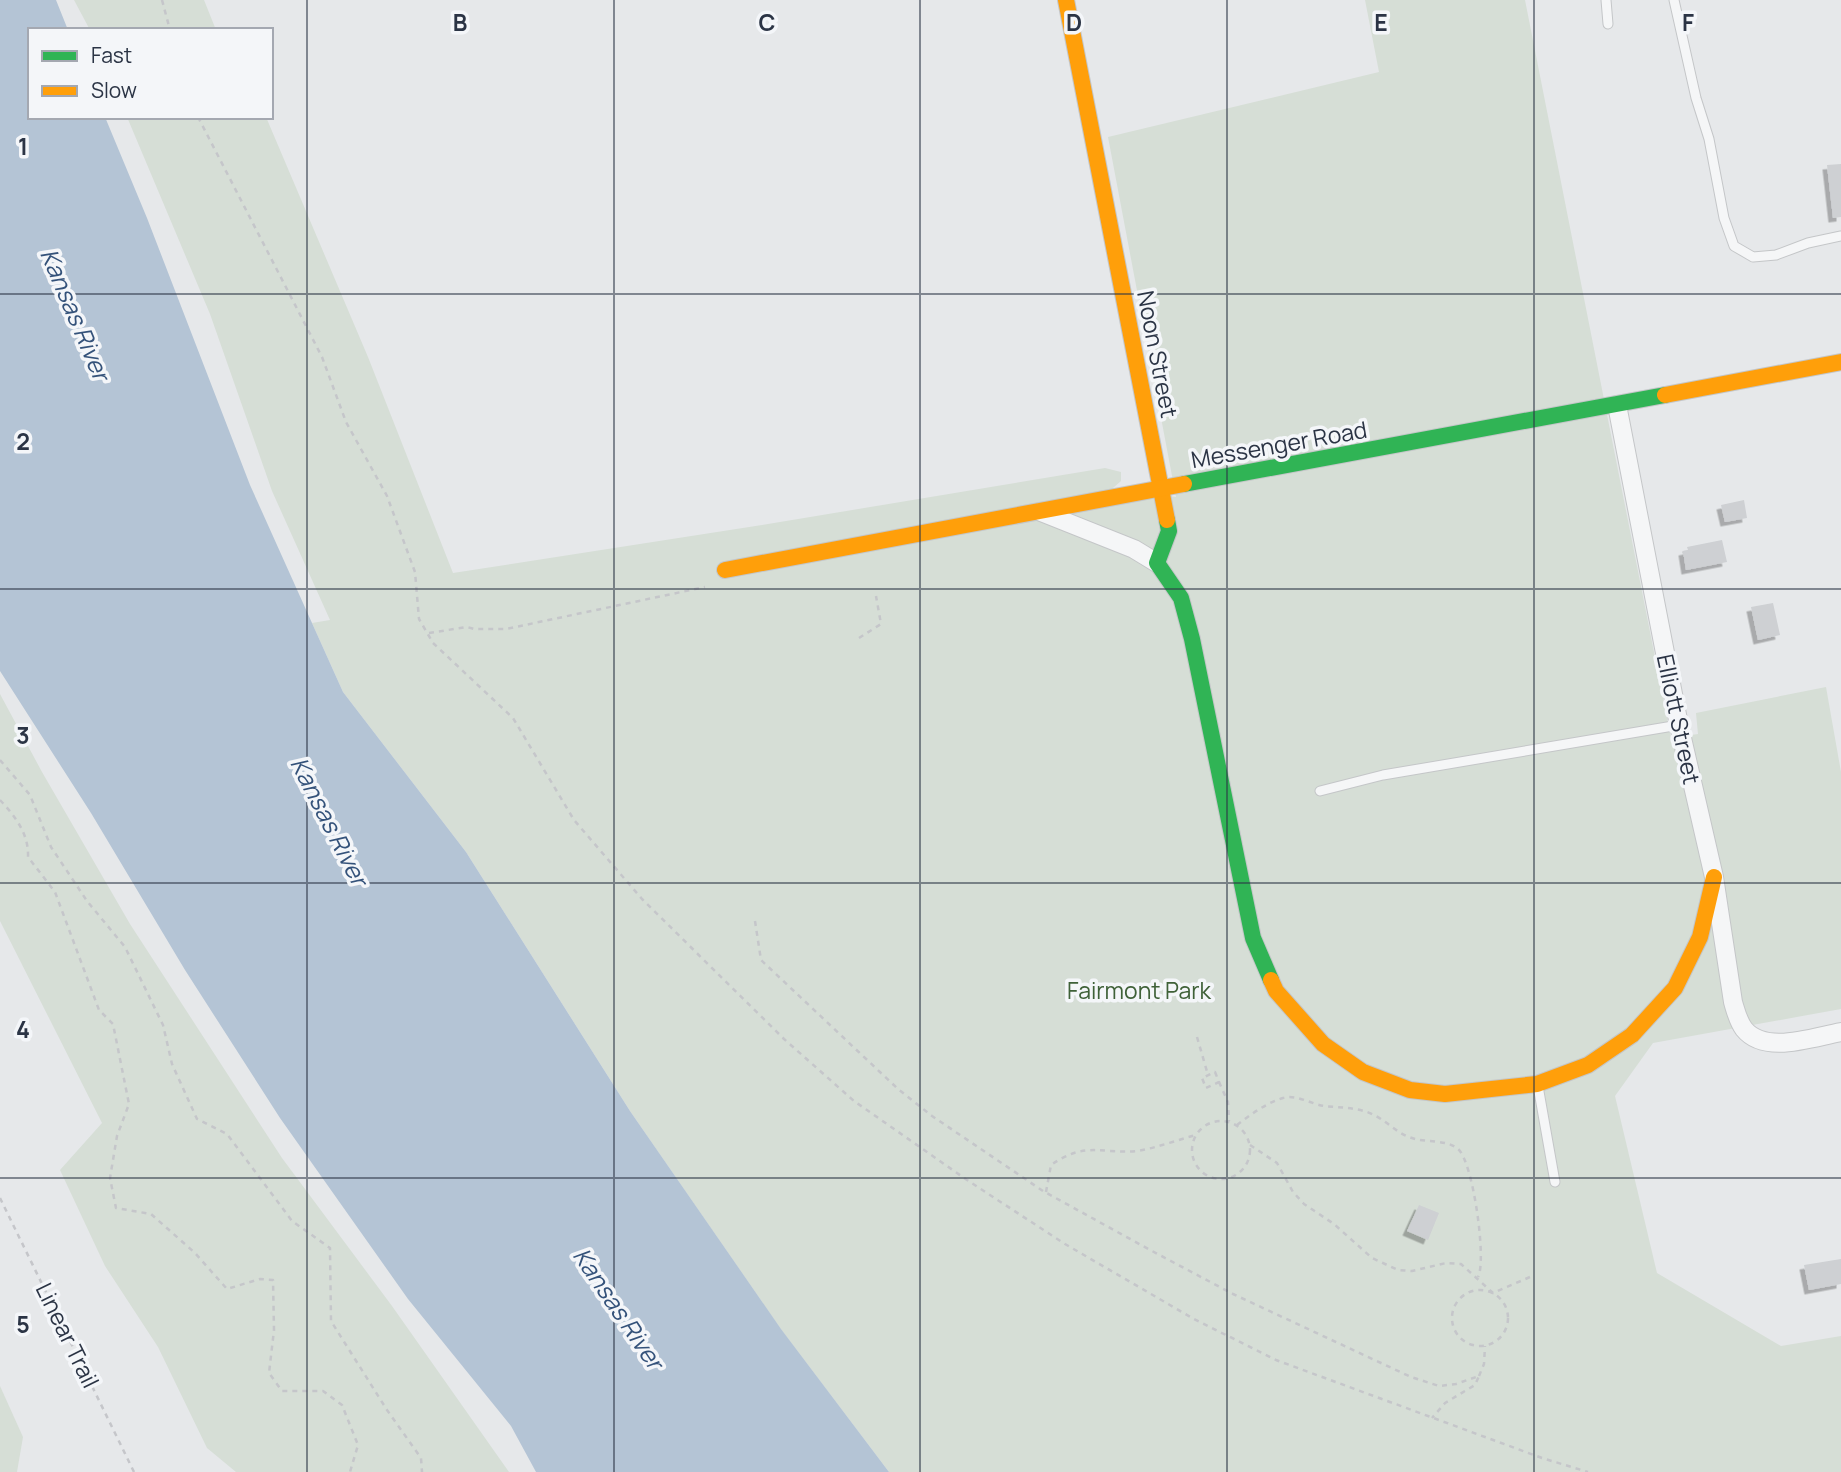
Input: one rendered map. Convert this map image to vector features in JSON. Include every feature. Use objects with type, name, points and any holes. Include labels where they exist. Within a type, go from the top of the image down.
[{"type":"street","name":"Noon Street","points":[[1066,0],[1169,531],[1157,563]]},
{"type":"street","name":"Messenger Road","points":[[725,570],[1841,362]]},
{"type":"street","name":"Elliott Street","points":[[1617,405],[1679,725],[1714,877],[1733,1003],[1739,1021],[1746,1031],[1762,1041],[1780,1043],[1841,1032]]},
{"type":"street","points":[[1037,510],[1134,549],[1157,563],[1181,598],[1192,639],[1253,938],[1276,991],[1323,1044],[1363,1072],[1410,1090],[1445,1094],[1537,1084],[1587,1065],[1632,1035],[1675,988],[1700,937],[1714,877]]},
{"type":"lane","points":[[1606,0],[1608,24]]},
{"type":"lane","points":[[1674,0],[1696,98],[1709,139],[1724,218],[1734,246],[1753,257],[1776,255],[1808,243],[1841,236]]},
{"type":"lane","points":[[1320,791],[1383,775],[1679,725]]},
{"type":"lane","points":[[1537,1084],[1555,1182]]},
{"type":"path","points":[[162,0],[169,28]]},
{"type":"path","points":[[199,119],[322,357],[346,422],[387,496],[415,572],[419,619],[433,643],[513,718],[574,820],[642,899],[784,1039],[854,1101],[967,1180],[1065,1244],[1195,1319],[1276,1360],[1542,1458],[1588,1472]]},
{"type":"path","points":[[429,633],[467,626],[474,629],[506,629],[705,587]]},
{"type":"path","points":[[859,638],[881,624],[876,596]]},
{"type":"path","points":[[0,760],[30,795],[51,847],[87,901],[125,947],[163,1025],[172,1064],[197,1119],[227,1134],[292,1221],[330,1248],[331,1321],[387,1410],[422,1458],[422,1472]]},
{"type":"path","points":[[0,800],[13,814],[29,843],[28,857],[55,892],[99,1010],[113,1024],[129,1104],[117,1136],[110,1178],[116,1208],[151,1214],[195,1253],[227,1289],[260,1279],[273,1280],[274,1329],[269,1373],[282,1391],[323,1391],[342,1405],[358,1445],[350,1472]]},
{"type":"path","points":[[755,921],[761,960],[862,1056],[932,1116],[1046,1192],[1233,1294],[1411,1377],[1439,1386],[1456,1384],[1479,1376]]},
{"type":"path","points":[[1197,1037],[1208,1075]]},
{"type":"path","points":[[1219,1082],[1206,1087],[1202,1078],[1215,1072],[1228,1102],[1229,1121]]},
{"type":"path","points":[[1237,1125],[1255,1112],[1284,1098],[1298,1098],[1322,1106],[1350,1108],[1376,1116],[1398,1132],[1412,1138],[1458,1149],[1465,1158],[1477,1210],[1482,1257],[1482,1270],[1478,1277]]},
{"type":"path","points":[[1214,1121],[1229,1121],[1237,1125],[1243,1130],[1250,1145],[1250,1154],[1244,1169],[1230,1178],[1205,1175],[1195,1164],[1192,1149],[1196,1135],[1214,1121]]},
{"type":"path","points":[[1046,1192],[1051,1165],[1077,1151],[1138,1151],[1196,1135]]},
{"type":"path","points":[[1250,1145],[1277,1163],[1293,1192],[1304,1204],[1334,1223],[1372,1258],[1398,1270],[1412,1271],[1446,1263],[1461,1265],[1478,1277],[1493,1293],[1501,1298],[1506,1325],[1499,1340],[1485,1346],[1473,1346],[1464,1342],[1457,1335],[1452,1317],[1453,1308],[1466,1293],[1475,1290],[1493,1293],[1530,1277]]},
{"type":"path","name":"Linear Trail","points":[[0,1198],[135,1472]]},
{"type":"path","points":[[1432,1418],[1445,1403],[1475,1385],[1484,1364],[1485,1346]]},
{"type":"green space","points":[[74,0],[204,0],[215,28],[89,28]]},
{"type":"green space","name":"Fairmont Park","points":[[1365,0],[1525,0],[1671,738],[1698,734],[1696,713],[1826,687],[1841,772],[1841,1009],[1653,1043],[1615,1096],[1657,1273],[1781,1346],[1841,1336],[1841,1472],[889,1472],[780,1328],[630,1111],[466,852],[343,692],[312,623],[330,620],[272,491],[210,314],[128,119],[267,119],[368,357],[453,573],[1105,468],[1121,472],[1121,481],[1113,488],[1176,497],[1108,137],[1379,72]]},
{"type":"green space","points":[[0,694],[130,924],[282,1158],[392,1306],[509,1472],[236,1472],[207,1448],[158,1347],[105,1266],[60,1170],[102,1123],[0,921]]},
{"type":"green space","points":[[0,1386],[23,1437],[17,1472],[0,1472]]},
{"type":"water","name":"Kansas River","points":[[0,0],[56,0],[67,28],[28,28],[28,119],[106,119],[250,485],[343,692],[466,852],[630,1111],[781,1329],[889,1472],[536,1472],[511,1426],[408,1299],[280,1118],[0,671]]},
{"type":"building","points":[[1841,164],[1841,217],[1833,218],[1827,165]]},
{"type":"building","points":[[1744,500],[1747,518],[1725,522],[1721,505]]},
{"type":"building","points":[[1722,540],[1727,562],[1686,570],[1683,551],[1688,550],[1687,547]]},
{"type":"building","points":[[1773,603],[1780,635],[1758,640],[1751,607]]},
{"type":"building","points":[[1419,1205],[1439,1213],[1428,1240],[1407,1231]]},
{"type":"building","points":[[1841,1259],[1841,1284],[1809,1290],[1804,1265]]},
{"type":"traffic: fast","points":[[1184,484],[1665,395]]},
{"type":"traffic: fast","points":[[1167,520],[1169,531],[1157,563],[1181,598],[1192,639],[1253,938],[1271,980]]},
{"type":"traffic: slow","points":[[1066,0],[1167,520]]},
{"type":"traffic: slow","points":[[1665,395],[1841,362]]},
{"type":"traffic: slow","points":[[725,570],[1184,484]]},
{"type":"traffic: slow","points":[[1271,980],[1276,991],[1323,1044],[1363,1072],[1410,1090],[1445,1094],[1537,1084],[1588,1065],[1632,1035],[1675,988],[1700,937],[1714,877]]}]
